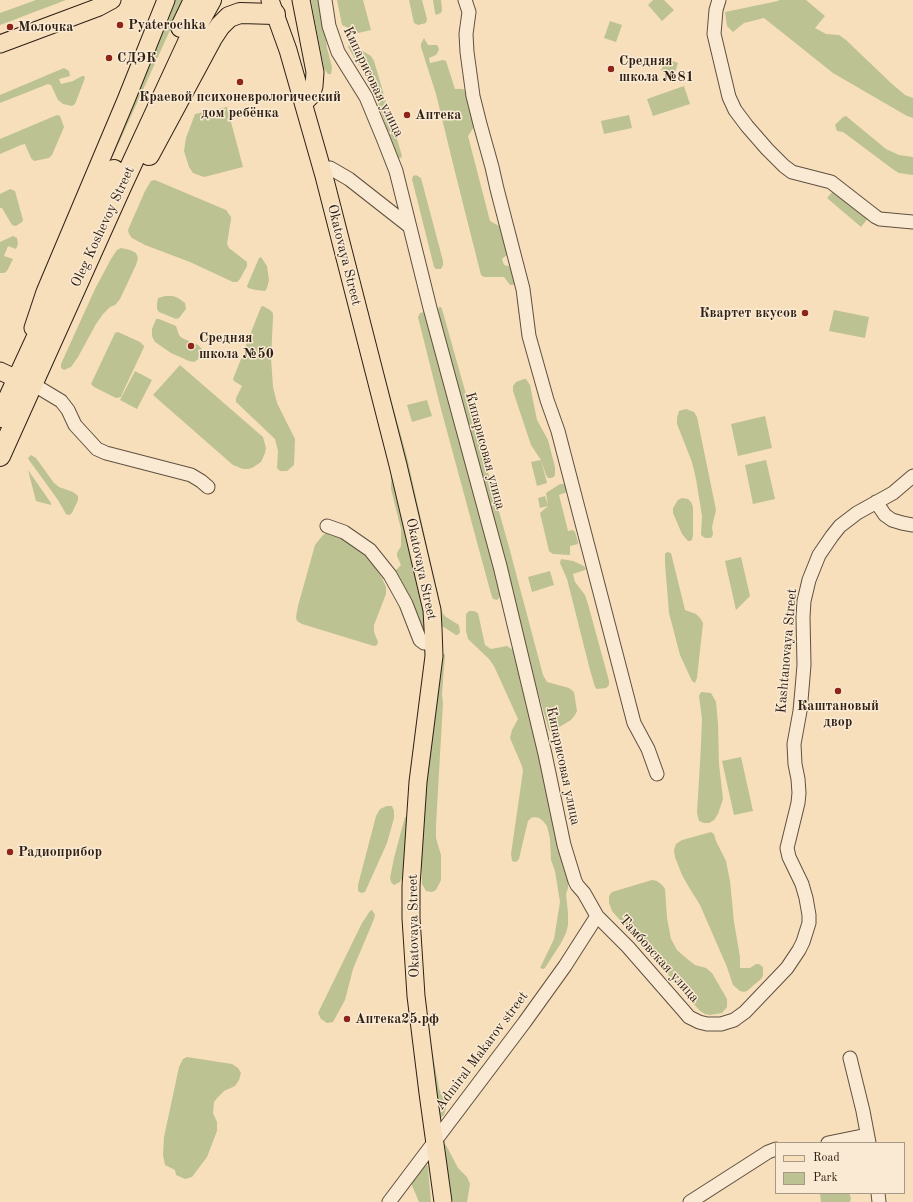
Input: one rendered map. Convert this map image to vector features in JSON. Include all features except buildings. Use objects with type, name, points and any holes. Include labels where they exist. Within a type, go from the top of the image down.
[{"type":"highway","name":"Oleg Koshevoy Street","points":[[0,417],[16,379],[194,0]]},
{"type":"highway","name":"Oleg Koshevoy Street","points":[[0,456],[16,379],[121,187],[190,40],[211,0]]},
{"type":"highway","points":[[121,187],[132,181],[138,174],[220,26],[228,17],[240,13],[272,7]]},
{"type":"main road","points":[[0,44],[99,7],[112,0]]},
{"type":"main road","points":[[28,356],[28,341],[45,292],[126,100],[166,0]]},
{"type":"main road","points":[[301,0],[315,72],[314,86],[311,96],[304,103]]},
{"type":"main road","name":"Okatovaya Street","points":[[272,7],[288,50],[322,169],[400,470],[432,610],[434,643],[433,663],[418,782],[410,918],[416,996],[443,1202]]},
{"type":"main road","points":[[288,50],[295,53],[304,51],[307,46],[308,33]]},
{"type":"street","name":"Кипарисовая улица","points":[[325,0],[329,26],[338,52],[366,97],[396,171],[455,402],[500,566],[545,754],[564,845],[577,885],[584,893],[597,916]]},
{"type":"street","points":[[465,0],[469,12],[466,34],[473,96],[523,289],[529,336],[558,431],[634,723],[648,749],[656,774]]},
{"type":"street","points":[[719,0],[714,34],[729,97],[735,110],[747,126],[784,166],[792,172],[831,182],[880,219],[913,222]]},
{"type":"street","points":[[322,169],[330,168],[349,179],[409,226]]},
{"type":"street","points":[[16,379],[41,389],[61,401],[68,410],[75,425],[97,449],[106,453],[190,475],[208,487]]},
{"type":"street","name":"Kashtanovaya Street","points":[[721,1024],[734,1020],[745,1012],[787,968],[799,950],[807,931],[809,918],[806,898],[802,884],[789,857],[787,848],[799,793],[798,779],[794,764],[794,744],[800,711],[804,665],[804,601],[809,580],[819,555],[832,536],[848,519],[893,493],[913,476]]},
{"type":"street","points":[[876,502],[885,515],[892,520],[913,525]]},
{"type":"street","points":[[327,526],[344,532],[370,550],[390,575],[406,604],[420,640],[424,643],[434,643]]},
{"type":"street","name":"Тамбовская улица","points":[[597,916],[628,947],[689,1017],[699,1022],[708,1024],[721,1024]]},
{"type":"street","name":"Admiral Makarov street","points":[[389,1202],[524,1023],[565,966],[597,916]]},
{"type":"street","points":[[838,1142],[868,1139],[863,1110],[850,1058]]},
{"type":"street","points":[[690,1202],[768,1152],[775,1149]]},
{"type":"green space","points":[[36,0],[66,0],[0,25],[0,13]]},
{"type":"green space","points":[[169,0],[186,0],[171,28],[113,156],[110,159]]},
{"type":"green space","points":[[311,0],[321,0],[327,48],[332,67],[331,74],[328,74],[324,68]]},
{"type":"green space","points":[[337,0],[363,0],[371,30],[358,33],[342,25]]},
{"type":"green space","points":[[409,0],[422,0],[427,19],[426,23],[418,25],[414,23]]},
{"type":"green space","points":[[433,0],[441,0],[441,13],[436,15],[435,13]]},
{"type":"green space","points":[[653,0],[664,0],[674,10],[662,21],[648,5]]},
{"type":"green space","points":[[779,0],[806,0],[825,16],[815,28],[826,34],[839,35],[846,40],[891,83],[905,95],[913,98],[913,118],[833,73],[764,18],[744,23],[733,32],[727,26],[725,12]]},
{"type":"green space","points":[[610,21],[622,25],[616,42],[604,38]]},
{"type":"green space","points":[[424,38],[428,45],[437,45],[439,49],[436,55],[429,58],[430,63],[443,60],[446,61],[455,89],[463,89],[465,91],[474,127],[468,136],[490,221],[499,226],[508,252],[508,254],[502,259],[504,265],[512,268],[516,283],[513,285],[510,285],[504,277],[484,277],[481,275],[436,94],[421,47]]},
{"type":"green space","points":[[350,43],[371,56],[374,61],[402,156],[401,158],[398,158],[397,156],[372,87],[348,47]]},
{"type":"green space","points":[[666,59],[678,63],[674,75],[661,71]]},
{"type":"green space","points":[[64,68],[69,71],[70,76],[59,79],[61,84],[73,81],[82,76],[85,78],[75,104],[72,106],[63,104],[58,100],[51,85],[48,84],[0,103],[0,95]]},
{"type":"green space","points":[[684,86],[690,104],[653,116],[647,99]]},
{"type":"green space","points":[[227,107],[243,167],[204,177],[193,173],[189,167],[184,151],[186,138],[195,114]]},
{"type":"green space","points":[[57,115],[60,116],[64,127],[52,155],[49,158],[34,161],[31,158],[25,144],[0,154],[0,139]]},
{"type":"green space","points":[[629,115],[632,128],[604,134],[601,121]]},
{"type":"green space","points":[[846,116],[886,149],[899,155],[913,157],[913,175],[899,173],[843,132],[837,131],[835,125]]},
{"type":"green space","points":[[416,175],[421,178],[443,261],[441,269],[436,269],[434,267],[412,179],[413,176]]},
{"type":"green space","points":[[155,180],[226,210],[231,217],[227,244],[229,248],[247,262],[247,266],[237,282],[233,282],[190,262],[145,245],[132,238],[128,230],[145,191],[151,181]]},
{"type":"green space","points":[[10,189],[15,191],[23,220],[16,226],[12,225],[2,208],[0,208],[0,194]]},
{"type":"green space","points":[[835,189],[869,217],[861,227],[827,198]]},
{"type":"green space","points":[[13,236],[17,238],[18,244],[16,249],[8,246],[4,256],[13,259],[7,271],[0,273],[0,242]]},
{"type":"green space","points":[[121,248],[136,253],[138,258],[136,265],[120,299],[103,314],[78,357],[71,367],[64,370],[61,368],[61,364],[95,289],[111,259],[117,250]]},
{"type":"green space","points":[[261,257],[267,266],[269,280],[265,291],[248,288],[247,286],[259,258]]},
{"type":"green space","points":[[173,296],[185,303],[186,309],[179,318],[176,319],[159,312],[157,309],[158,298]]},
{"type":"green space","points":[[263,306],[273,313],[271,358],[273,387],[277,403],[295,439],[294,465],[287,471],[280,471],[277,468],[278,451],[275,439],[236,402],[236,398],[242,386],[233,379],[241,359],[246,354],[246,345],[261,307]]},
{"type":"green space","points":[[439,307],[442,309],[509,547],[543,675],[547,682],[569,688],[574,692],[577,711],[575,715],[571,720],[551,732],[549,731],[533,676],[437,312]]},
{"type":"green space","points":[[834,310],[869,317],[865,338],[829,331]]},
{"type":"green space","points":[[424,312],[426,314],[500,587],[500,597],[497,600],[493,599],[491,594],[441,409],[418,317],[420,313]]},
{"type":"green space","points":[[156,319],[176,326],[179,335],[182,338],[198,345],[202,349],[199,359],[194,362],[189,361],[171,353],[155,342],[152,336],[152,329]]},
{"type":"green space","points":[[369,320],[407,457],[440,604],[443,614],[459,625],[460,632],[456,635],[440,623]]},
{"type":"green space","points":[[118,332],[140,342],[144,347],[121,397],[116,398],[91,384],[115,333]]},
{"type":"green space","points":[[180,365],[263,437],[266,448],[261,462],[248,469],[243,469],[233,465],[153,395]]},
{"type":"green space","points":[[135,371],[152,380],[137,409],[120,400]]},
{"type":"green space","points":[[526,379],[530,385],[537,420],[548,440],[555,467],[555,475],[551,478],[548,478],[546,475],[541,460],[531,445],[513,391],[513,386],[516,382]]},
{"type":"green space","points":[[427,400],[432,416],[412,422],[407,405]]},
{"type":"green space","points":[[686,409],[694,412],[697,417],[716,510],[712,527],[713,534],[710,538],[705,538],[701,535],[702,516],[696,479],[692,462],[677,424],[679,411]]},
{"type":"green space","points":[[765,416],[772,448],[738,456],[731,424]]},
{"type":"green space","points":[[31,455],[36,458],[54,483],[78,496],[78,500],[72,513],[69,515],[66,514],[58,500],[29,460],[28,458]]},
{"type":"green space","points":[[541,460],[547,483],[537,486],[531,462]]},
{"type":"green space","points":[[766,460],[775,499],[753,504],[745,465]]},
{"type":"green space","points":[[391,465],[422,592],[427,634],[423,634],[394,572],[401,565],[397,553],[401,546],[401,529],[391,489]]},
{"type":"green space","points":[[28,470],[51,503],[51,505],[36,501]]},
{"type":"green space","points":[[560,484],[567,486],[567,492],[559,495],[568,531],[573,530],[575,532],[578,542],[578,544],[570,546],[570,555],[553,554],[549,551],[540,513],[548,506],[540,508],[538,498],[545,496],[548,505],[546,493]]},
{"type":"green space","points":[[682,498],[688,499],[693,507],[693,535],[692,540],[690,541],[688,541],[682,534],[673,513],[673,508],[678,500]]},
{"type":"green space","points":[[329,532],[337,535],[366,554],[382,578],[386,587],[386,594],[374,625],[374,632],[378,642],[377,645],[374,646],[302,624],[297,621],[296,617],[298,606],[315,545],[323,535]]},
{"type":"green space","points":[[667,552],[671,553],[685,610],[696,614],[703,623],[697,678],[695,683],[692,681],[680,655],[669,613],[665,563],[665,554]]},
{"type":"green space","points":[[741,557],[750,596],[736,610],[725,561]]},
{"type":"green space","points":[[561,559],[573,561],[586,568],[585,570],[573,574],[575,582],[585,595],[588,604],[609,681],[609,685],[606,688],[597,689],[595,687],[567,579],[560,563]]},
{"type":"green space","points":[[550,571],[554,585],[532,592],[528,577]]},
{"type":"green space","points":[[469,611],[478,613],[485,645],[491,649],[507,646],[513,650],[569,877],[566,894],[568,925],[566,933],[543,969],[540,968],[554,939],[560,902],[555,871],[551,860],[550,839],[547,826],[543,821],[539,818],[531,818],[528,821],[519,859],[516,862],[512,861],[511,854],[523,771],[510,738],[512,730],[518,719],[494,666],[489,659],[468,639],[466,631],[466,614]]},
{"type":"green space","points":[[440,651],[445,655],[436,825],[436,838],[441,855],[441,880],[436,890],[432,892],[426,891],[422,884],[421,832]]},
{"type":"green space","points":[[701,692],[711,693],[716,702],[719,764],[723,799],[718,814],[714,820],[709,823],[699,821],[697,813],[702,719],[699,696]]},
{"type":"green space","points":[[741,757],[753,811],[734,815],[722,761]]},
{"type":"green space","points":[[387,806],[392,806],[394,818],[387,843],[365,892],[361,893],[358,891],[358,885],[376,816],[380,809]]},
{"type":"green space","points":[[405,817],[408,819],[402,878],[400,882],[394,885],[390,878]]},
{"type":"green space","points":[[711,832],[714,834],[726,861],[740,957],[740,968],[750,968],[756,964],[763,967],[762,978],[744,992],[740,991],[733,985],[727,967],[700,905],[682,875],[675,857],[674,850],[676,844],[682,840]]},
{"type":"green space","points":[[652,880],[657,881],[665,889],[667,918],[671,939],[677,950],[695,965],[706,968],[712,973],[727,999],[727,1007],[722,1013],[710,1015],[700,1011],[612,911],[609,903],[609,896],[612,892]]},
{"type":"green space","points":[[372,910],[375,915],[374,919],[353,969],[345,1000],[333,1022],[327,1023],[321,1019],[318,1013],[362,923]]},
{"type":"green space","points":[[425,1011],[439,1089],[446,1108],[444,1115],[440,1118]]},
{"type":"green space","points":[[187,1057],[232,1064],[238,1068],[241,1073],[235,1086],[224,1091],[214,1102],[213,1113],[217,1122],[217,1131],[207,1157],[192,1177],[185,1179],[176,1175],[175,1170],[165,1165],[163,1155],[164,1137],[179,1067],[183,1059]]},
{"type":"green space","points":[[443,1144],[446,1145],[458,1168],[467,1177],[470,1184],[467,1202],[454,1202],[450,1196]]},
{"type":"green space","points":[[424,1163],[428,1167],[431,1202],[419,1202],[411,1183]]},
{"type":"green space","points":[[820,1194],[849,1194],[851,1198],[850,1202],[821,1202]]},
{"type":"place","name":"Pyaterochka","points":[[120,25]]},
{"type":"place","name":"Молочка","points":[[10,27]]},
{"type":"place","name":"СДЭК","points":[[109,58]]},
{"type":"place","name":"Средняя школа №81","points":[[611,69]]},
{"type":"place","name":"Краевой психоневрологический дом ребёнка","points":[[240,82]]},
{"type":"place","name":"Аптека","points":[[407,115]]},
{"type":"place","name":"Квартет вкусов","points":[[805,313]]},
{"type":"place","name":"Средняя школа №50","points":[[191,346]]},
{"type":"place","name":"Каштановый двор","points":[[838,691]]},
{"type":"place","name":"Радиоприбор","points":[[10,852]]},
{"type":"place","name":"Аптека25.рф","points":[[347,1019]]}]
